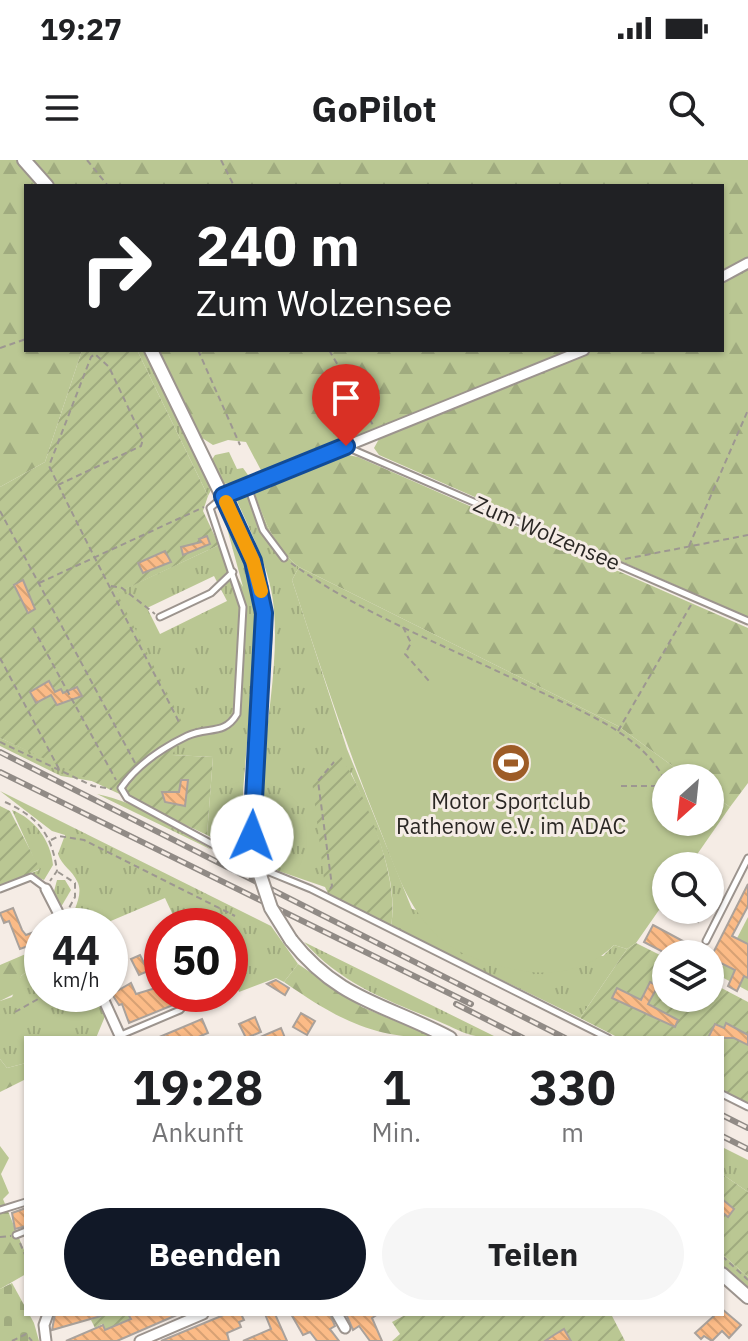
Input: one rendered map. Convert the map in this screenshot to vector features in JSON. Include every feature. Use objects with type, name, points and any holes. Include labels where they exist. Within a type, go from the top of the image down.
[{"type":"main road","points":[[24,160],[45,184]]},
{"type":"main road","points":[[152,352],[253,561],[264,613],[252,819],[255,860],[271,908],[291,940],[321,973],[353,996],[445,1036]]},
{"type":"main road","points":[[724,1276],[748,1297]]},
{"type":"street","points":[[724,276],[748,263]]},
{"type":"street","points":[[223,496],[579,352]]},
{"type":"street","points":[[46,889],[56,908]]},
{"type":"street","points":[[110,1012],[121,1036]]},
{"type":"street","points":[[46,1341],[44,1325],[47,1316]]},
{"type":"street","points":[[140,1341],[198,1316]]},
{"type":"street","points":[[338,1316],[345,1328]]},
{"type":"lane","name":"Zum Wolzensee","points":[[346,446],[748,621]]},
{"type":"lane","points":[[248,487],[263,530],[284,558]]},
{"type":"lane","points":[[223,496],[214,501],[210,513],[234,571],[243,607],[237,714],[222,731],[188,736],[138,766],[121,788],[127,798],[223,850],[311,889],[604,1036]]},
{"type":"lane","points":[[160,617],[211,593],[234,571]]},
{"type":"lane","points":[[707,940],[748,858]]},
{"type":"lane","points":[[0,889],[31,877],[46,889]]},
{"type":"lane","points":[[121,1036],[175,1012]]},
{"type":"lane","points":[[724,1095],[748,1107]]},
{"type":"lane","points":[[0,1210],[24,1203]]},
{"type":"lane","points":[[16,1235],[24,1232]]},
{"type":"path","points":[[87,160],[106,184]]},
{"type":"path","points":[[221,160],[233,184]]},
{"type":"path","points":[[0,348],[24,340]]},
{"type":"path","points":[[199,352],[240,445]]},
{"type":"path","points":[[330,352],[379,433]]},
{"type":"path","points":[[58,485],[141,446],[143,439],[109,367],[95,354],[91,357],[49,466],[58,485],[109,586],[179,722]]},
{"type":"path","points":[[689,546],[748,410]]},
{"type":"path","points":[[38,583],[201,506]]},
{"type":"path","points":[[0,511],[128,754],[138,766]]},
{"type":"path","points":[[612,562],[748,535]]},
{"type":"path","points":[[284,558],[333,590],[618,731],[655,764]]},
{"type":"path","points":[[109,586],[122,588],[160,617]]},
{"type":"path","points":[[618,731],[696,597]]},
{"type":"path","points":[[402,624],[411,643],[405,654],[428,675],[429,681]]},
{"type":"path","points":[[33,628],[121,788]]},
{"type":"path","points":[[0,658],[59,770]]},
{"type":"path","points":[[0,742],[93,786],[121,788]]},
{"type":"path","points":[[328,891],[332,886],[318,781],[334,762]]},
{"type":"path","points":[[621,786],[652,785]]},
{"type":"path","points":[[5,802],[36,819],[51,840],[57,871],[46,889]]},
{"type":"path","points":[[51,840],[59,836],[84,840],[219,908]]},
{"type":"path","points":[[57,871],[75,883],[75,897],[71,908]]},
{"type":"path","points":[[15,1012],[24,1007]]},
{"type":"path","points":[[0,1237],[16,1235],[24,1253]]},
{"type":"path","points":[[724,1258],[748,1280]]},
{"type":"path","points":[[12,1341],[26,1334],[32,1341]]},
{"type":"green space","points":[[0,160],[18,160],[38,184],[24,184],[24,352],[81,352],[45,462],[0,487]]},
{"type":"green space","points":[[31,160],[748,160],[748,259],[724,273],[724,184],[51,184]]},
{"type":"green space","points":[[748,265],[748,617],[379,455],[374,448],[379,439],[586,352],[724,352],[724,279]]},
{"type":"green space","points":[[81,352],[138,352],[208,496],[203,511],[219,545],[117,593],[186,730],[172,755],[213,757],[207,835],[0,738],[0,487],[45,462]]},
{"type":"green space","points":[[138,352],[147,352],[213,486],[208,496]]},
{"type":"green space","points":[[158,352],[571,352],[264,476],[246,442],[228,440],[213,445],[199,436]]},
{"type":"green space","points":[[229,452],[237,469],[243,468],[248,475],[246,481],[223,484],[211,461],[215,455]]},
{"type":"green space","points":[[343,454],[358,457],[748,628],[748,783],[730,807],[724,803],[724,764],[670,764],[618,726],[299,567],[271,533],[253,491]]},
{"type":"green space","points":[[253,491],[277,542],[299,567],[292,580],[347,749],[412,909],[603,956],[614,945],[627,949],[580,1018],[391,926],[391,888],[382,848],[351,772],[325,869],[325,887],[267,867],[261,804],[273,674],[274,610],[265,568],[237,501]]},
{"type":"green space","points":[[221,506],[248,567],[255,594],[256,634],[243,791],[245,855],[207,835],[213,757],[172,755],[116,593],[219,545],[243,587]],"holes":[[[214,576],[227,601],[160,634],[147,608]]]},
{"type":"green space","name":"Motor Sportclub Rathenow e.V. im ADAC","points":[[299,567],[618,726],[670,764],[652,764],[652,836],[710,836],[699,852],[652,852],[652,920],[636,943],[627,949],[614,945],[594,960],[572,969],[536,972],[502,967],[469,956],[449,945],[429,927],[410,901],[367,797],[292,580]]},
{"type":"green space","points":[[0,738],[98,782],[61,776],[0,746]]},
{"type":"green space","points":[[339,753],[378,836],[390,884],[391,926],[330,897],[325,887],[312,781],[328,758]]},
{"type":"green space","points":[[0,791],[235,908],[170,908],[165,898],[128,914],[128,908],[76,908],[79,886],[58,854],[65,835],[52,831]]},
{"type":"green space","points":[[97,794],[157,816],[212,850]]},
{"type":"green space","points":[[0,806],[10,811],[40,869],[0,886]]},
{"type":"green space","points":[[12,810],[35,825],[45,839],[53,865],[44,880],[29,874],[39,870]]},
{"type":"green space","points":[[57,880],[65,880],[71,890],[61,907],[53,895]]},
{"type":"green space","points":[[248,915],[271,926],[298,964],[284,982],[276,978],[248,989]]},
{"type":"green space","points":[[748,917],[748,991],[724,978],[724,963]]},
{"type":"green space","points":[[304,942],[494,1036],[464,1033],[380,996],[347,979]]},
{"type":"green space","points":[[636,943],[652,951],[652,1012],[724,1012],[724,989],[748,1002],[748,1105],[724,1092],[724,1036],[615,1036],[580,1018],[627,949]]},
{"type":"green space","points":[[24,955],[24,974],[18,992],[0,1001],[0,965]]},
{"type":"green space","points":[[298,964],[362,1007],[431,1036],[392,1034],[355,1024],[284,982]]},
{"type":"green space","points":[[24,974],[24,1012],[106,1014],[97,1036],[24,1036],[24,1064],[7,1068],[0,1059],[0,1001],[12,997]]},
{"type":"green space","points":[[0,1059],[7,1068],[24,1064],[24,1080],[0,1092]]},
{"type":"green space","points":[[0,1146],[9,1158],[1,1174],[9,1193],[3,1199],[24,1250],[24,1275],[0,1289]]},
{"type":"green space","points":[[724,1148],[748,1160],[748,1192],[724,1175]]},
{"type":"green space","points":[[724,1175],[748,1192],[748,1277],[724,1256]]},
{"type":"green space","points":[[724,1256],[748,1277],[748,1291],[724,1269]]},
{"type":"green space","points":[[12,1283],[24,1305],[24,1316],[30,1316],[34,1323],[39,1341],[0,1341],[0,1289]]},
{"type":"green space","points":[[130,1316],[131,1319],[105,1330],[102,1324],[95,1328],[91,1320]]},
{"type":"green space","points":[[403,1316],[612,1316],[625,1341],[392,1341],[400,1334],[392,1322]]},
{"type":"building","points":[[207,536],[210,544],[183,555],[181,547],[201,542],[199,539]]},
{"type":"building","points":[[165,551],[171,562],[143,573],[138,563]]},
{"type":"building","points":[[23,580],[35,609],[28,613],[14,585]]},
{"type":"building","points":[[49,681],[55,692],[61,689],[63,693],[77,687],[82,696],[57,705],[51,695],[36,703],[30,692]]},
{"type":"building","points":[[181,780],[188,780],[185,806],[165,802],[162,792],[179,792]]},
{"type":"building","points":[[748,884],[748,906],[732,936],[748,944],[748,978],[744,976],[737,991],[728,986],[735,970],[724,964],[724,940],[720,940]]},
{"type":"building","points":[[13,908],[24,932],[24,948],[20,949],[9,921],[4,923],[0,913]]},
{"type":"building","points":[[653,925],[681,940],[652,940],[652,946],[644,942]]},
{"type":"building","points":[[140,955],[144,973],[139,975],[131,959]]},
{"type":"building","points":[[276,980],[289,988],[285,995],[267,984]]},
{"type":"building","points":[[131,983],[136,994],[144,992],[144,1012],[156,1012],[129,1023],[125,1012],[128,1012],[128,985]]},
{"type":"building","points":[[652,983],[652,997],[648,1004],[652,1006],[652,1012],[663,1012],[678,1020],[675,1027],[612,998],[617,988],[641,1000]]},
{"type":"building","points":[[301,1013],[315,1021],[307,1035],[293,1027]]},
{"type":"building","points":[[255,1017],[261,1032],[245,1036],[239,1024]]},
{"type":"building","points":[[202,1019],[208,1033],[201,1036],[162,1036]]},
{"type":"building","points":[[726,1023],[748,1035],[748,1045],[734,1038],[709,1036],[715,1024],[724,1028]]},
{"type":"building","points":[[281,1028],[284,1036],[263,1036]]},
{"type":"building","points":[[724,1201],[734,1209],[728,1217],[724,1214]]},
{"type":"building","points":[[24,1209],[24,1227],[15,1229],[12,1213]]},
{"type":"building","points":[[724,1311],[741,1325],[729,1338],[722,1331],[712,1341],[704,1336],[701,1339],[695,1333],[714,1316],[724,1316]]},
{"type":"building","points":[[55,1316],[101,1316],[52,1330]]},
{"type":"building","points":[[129,1316],[174,1316],[117,1341],[66,1341],[103,1325],[105,1330],[131,1319]]},
{"type":"building","points":[[221,1316],[242,1316],[244,1320],[239,1322],[241,1327],[227,1333],[229,1341],[161,1341]]},
{"type":"building","points":[[266,1316],[276,1316],[287,1341],[243,1341],[271,1329]]},
{"type":"building","points":[[292,1316],[331,1316],[335,1326],[330,1329],[339,1341],[317,1341],[310,1332],[303,1335]]},
{"type":"building","points":[[347,1316],[375,1316],[372,1318],[382,1341],[370,1341],[359,1326],[353,1330]]},
{"type":"building","points":[[564,1329],[571,1341],[545,1341],[554,1335]]},
{"type":"railway","points":[[0,752],[561,1036]]},
{"type":"railway","points":[[0,772],[471,1004]]},
{"type":"railway","points":[[456,1004],[519,1036]]},
{"type":"railway","points":[[724,1116],[748,1128]]},
{"type":"railway","points":[[724,1137],[748,1149]]},
{"type":"slow traffic","points":[[226,502],[253,561],[261,591]]},
{"type":"place","name":"Motor Sportclub Rathenow e.V. im ADAC","points":[[511,763]]},
{"type":"route","points":[[252,836],[265,649],[264,613],[253,561],[223,496],[346,446]]}]
